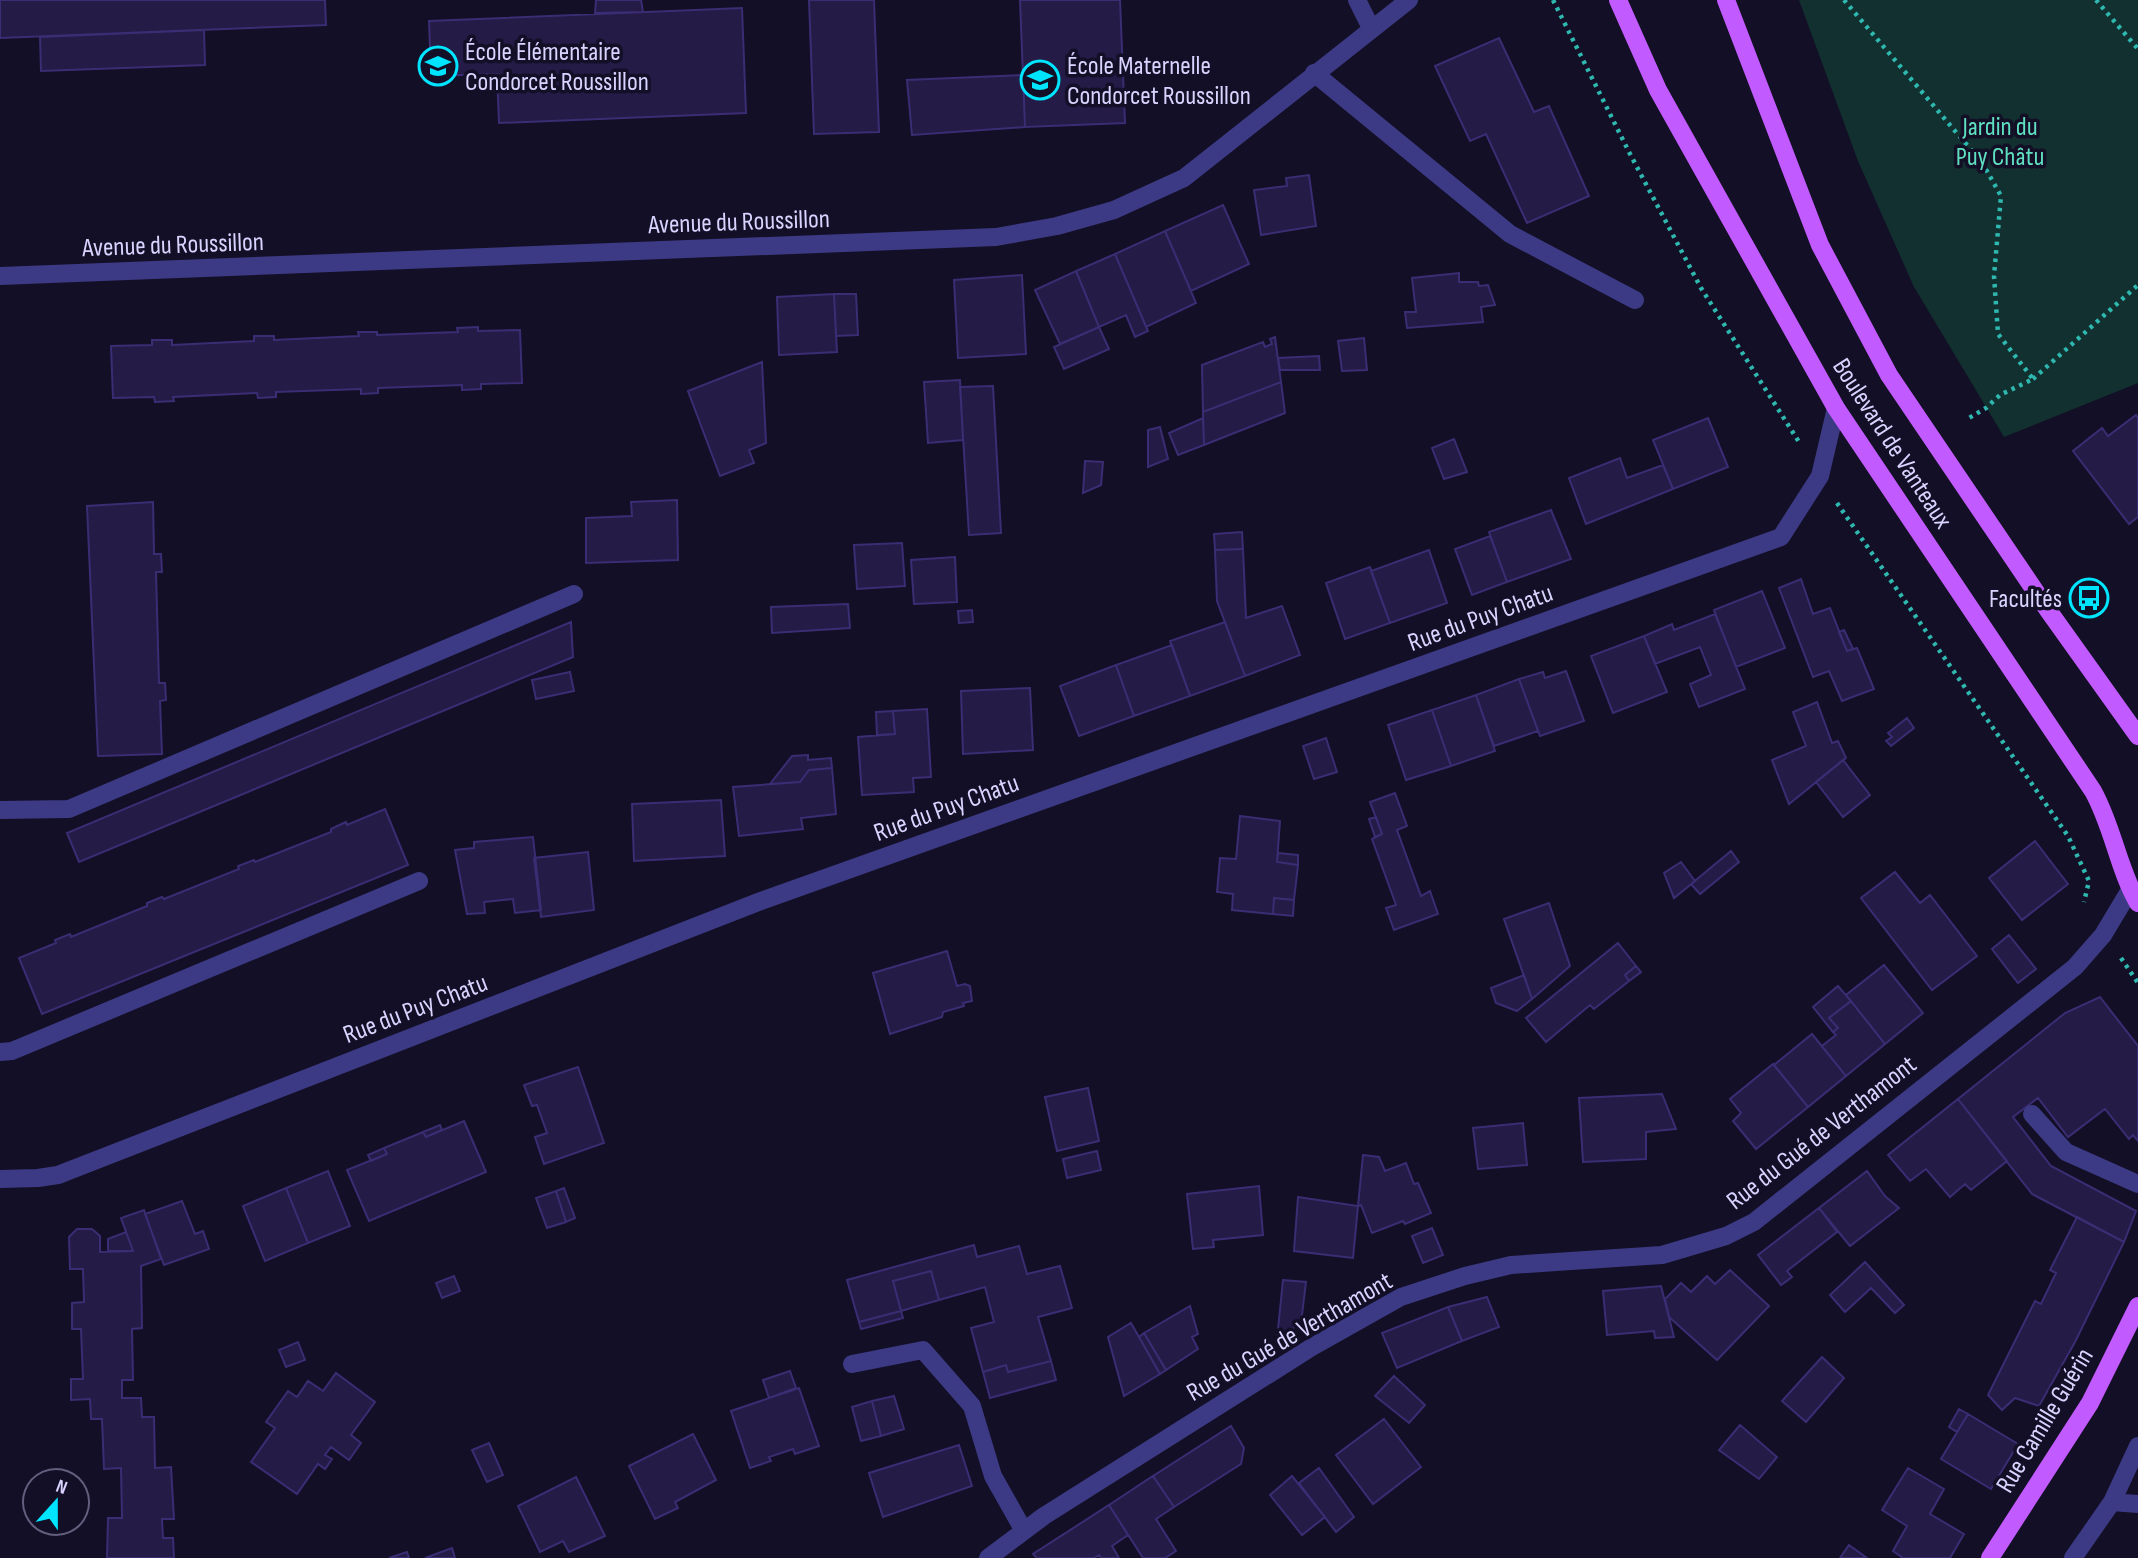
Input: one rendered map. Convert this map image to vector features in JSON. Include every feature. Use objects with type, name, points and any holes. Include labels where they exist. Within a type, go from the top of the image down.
[{"type":"main road","name":"Boulevard de Vanteaux","points":[[1618,0],[1658,90],[1836,408],[2093,791],[2106,814],[2135,889]]},
{"type":"main road","name":"Boulevard de Vanteaux","points":[[1726,0],[1820,245],[1889,375],[2048,610],[2138,736]]},
{"type":"main road","name":"Rue Camille Guérin","points":[[1990,1558],[2090,1403],[2138,1306]]},
{"type":"street","points":[[1357,0],[1371,29]]},
{"type":"street","name":"Avenue du Roussillon","points":[[0,276],[996,237],[1057,226],[1114,209],[1184,178],[1409,0]]},
{"type":"street","points":[[1314,73],[1510,234],[1635,300]]},
{"type":"street","name":"Rue du Puy Chatu","points":[[0,1179],[58,1175],[761,901],[1781,537],[1820,476],[1836,408]]},
{"type":"street","points":[[0,810],[69,809],[575,594]]},
{"type":"street","points":[[0,1052],[12,1052],[419,881]]},
{"type":"street","name":"Rue du Gué de Verthamont","points":[[988,1558],[1024,1531],[1312,1347],[1401,1297],[1465,1276],[1511,1265],[1662,1255],[1726,1236],[1754,1222],[2075,967],[2103,935],[2135,889]]},
{"type":"street","points":[[2032,1114],[2066,1152],[2138,1184]]},
{"type":"street","points":[[852,1364],[923,1350],[972,1406],[993,1476],[1024,1531]]},
{"type":"street","points":[[2073,1558],[2112,1502],[2138,1446]]},
{"type":"street","points":[[2112,1502],[2138,1504]]},
{"type":"path","points":[[1844,0],[1983,164],[2001,196],[1994,276],[1998,334],[2034,379]]},
{"type":"path","points":[[2096,0],[2138,49]]},
{"type":"path","points":[[1969,418],[2000,395],[2034,379],[2138,285]]},
{"type":"path","points":[[2117,952],[2138,983]]},
{"type":"green space","name":"Jardin du Puy Châtu","points":[[1799,0],[2138,0],[2138,383],[2004,437],[1914,287],[1858,161]]},
{"type":"building","points":[[0,0],[325,0],[326,25],[0,38]]},
{"type":"building","points":[[596,0],[641,0],[643,12],[595,13]]},
{"type":"building","points":[[809,0],[874,0],[879,132],[814,134]]},
{"type":"building","points":[[1020,0],[1120,0],[1125,123],[1025,127]]},
{"type":"building","points":[[742,8],[746,113],[499,123],[497,74],[431,76],[429,21]]},
{"type":"building","points":[[204,30],[205,65],[41,71],[40,37]]},
{"type":"building","points":[[1499,38],[1534,112],[1549,106],[1589,196],[1527,223],[1486,134],[1470,141],[1435,66]]},
{"type":"building","points":[[1023,75],[1025,127],[912,135],[907,80]]},
{"type":"building","points":[[1309,175],[1316,226],[1261,235],[1254,190],[1287,186],[1286,178]]},
{"type":"building","points":[[1223,205],[1249,264],[1191,291],[1165,231]]},
{"type":"building","points":[[1165,231],[1196,303],[1146,327],[1115,254]]},
{"type":"building","points":[[1115,254],[1148,331],[1135,337],[1126,315],[1099,327],[1076,271]]},
{"type":"building","points":[[1076,271],[1099,327],[1060,344],[1035,290]]},
{"type":"building","points":[[1459,273],[1459,282],[1488,285],[1495,305],[1481,307],[1483,322],[1407,328],[1405,312],[1416,312],[1412,278]]},
{"type":"building","points":[[1022,275],[1026,354],[958,358],[954,280]]},
{"type":"building","points":[[834,294],[837,352],[779,355],[777,297]]},
{"type":"building","points":[[834,294],[856,294],[858,335],[836,336]]},
{"type":"building","points":[[478,327],[478,331],[520,330],[522,383],[481,384],[481,389],[462,390],[462,385],[378,388],[378,393],[361,394],[361,389],[276,392],[276,397],[258,398],[257,393],[173,397],[174,401],[155,402],[154,397],[113,398],[111,346],[152,345],[152,340],[172,340],[172,345],[254,341],[254,336],[274,336],[274,340],[359,336],[358,332],[377,332],[377,335],[458,332],[457,328]]},
{"type":"building","points":[[1099,327],[1109,349],[1064,369],[1054,347]]},
{"type":"building","points":[[1275,337],[1281,382],[1203,412],[1202,365],[1263,342],[1265,347],[1272,344],[1270,339]]},
{"type":"building","points":[[1364,338],[1367,370],[1342,371],[1338,341]]},
{"type":"building","points":[[1319,356],[1320,370],[1280,370],[1278,358]]},
{"type":"building","points":[[762,362],[766,443],[749,450],[754,463],[720,476],[688,391]]},
{"type":"building","points":[[960,380],[963,440],[928,443],[924,382]]},
{"type":"building","points":[[1281,382],[1285,413],[1204,445],[1203,412]]},
{"type":"building","points":[[993,386],[1001,533],[969,535],[960,387]]},
{"type":"building","points":[[2136,415],[2138,517],[2129,524],[2073,451],[2102,428],[2108,436]]},
{"type":"building","points":[[1203,418],[1204,445],[1178,455],[1169,433]]},
{"type":"building","points":[[1708,418],[1728,467],[1673,489],[1653,440]]},
{"type":"building","points":[[1160,427],[1168,459],[1148,467],[1148,430]]},
{"type":"building","points":[[1454,439],[1467,472],[1444,479],[1432,448]]},
{"type":"building","points":[[1620,458],[1627,478],[1663,465],[1673,489],[1586,524],[1569,478]]},
{"type":"building","points":[[1085,461],[1103,462],[1101,485],[1083,493]]},
{"type":"building","points":[[677,500],[678,560],[586,563],[586,518],[632,516],[631,502]]},
{"type":"building","points":[[153,502],[154,554],[161,554],[162,572],[156,572],[159,683],[165,683],[166,700],[160,701],[162,754],[98,756],[87,506]]},
{"type":"building","points":[[1551,510],[1571,559],[1507,582],[1489,532]]},
{"type":"building","points":[[1242,532],[1243,549],[1215,550],[1214,534]]},
{"type":"building","points":[[1490,536],[1507,582],[1472,595],[1455,549]]},
{"type":"building","points":[[902,543],[905,586],[857,589],[854,545]]},
{"type":"building","points":[[1243,549],[1246,618],[1282,606],[1300,655],[1245,676],[1217,601],[1215,550]]},
{"type":"building","points":[[1429,550],[1447,603],[1390,623],[1371,571]]},
{"type":"building","points":[[955,557],[957,602],[914,604],[911,560]]},
{"type":"building","points":[[1370,567],[1390,623],[1345,639],[1326,583]]},
{"type":"building","points":[[1801,579],[1813,614],[1830,608],[1847,651],[1857,648],[1874,689],[1842,701],[1829,671],[1813,677],[1779,588]]},
{"type":"building","points":[[1762,591],[1785,648],[1736,667],[1714,610]]},
{"type":"building","points":[[848,604],[850,628],[772,633],[771,607]]},
{"type":"building","points":[[972,610],[973,622],[959,623],[958,611]]},
{"type":"building","points":[[1715,614],[1745,689],[1699,707],[1690,684],[1711,675],[1700,647],[1655,664],[1644,636],[1672,624],[1674,630]]},
{"type":"building","points":[[571,622],[573,657],[79,862],[67,833]]},
{"type":"building","points":[[1225,622],[1245,676],[1190,696],[1170,641]]},
{"type":"building","points":[[1844,630],[1853,649],[1847,651],[1839,632]]},
{"type":"building","points":[[1644,636],[1667,692],[1613,713],[1591,656]]},
{"type":"building","points":[[1172,645],[1190,696],[1134,716],[1116,665]]},
{"type":"building","points":[[1116,665],[1134,716],[1079,736],[1060,686]]},
{"type":"building","points":[[1566,671],[1584,721],[1540,736],[1519,679],[1543,672],[1545,678]]},
{"type":"building","points":[[570,672],[574,691],[536,699],[532,680]]},
{"type":"building","points":[[1519,679],[1538,731],[1494,746],[1476,695]]},
{"type":"building","points":[[1030,688],[1033,750],[963,754],[961,691]]},
{"type":"building","points":[[1476,695],[1495,751],[1451,766],[1432,710]]},
{"type":"building","points":[[1817,702],[1832,743],[1838,741],[1846,758],[1789,804],[1772,760],[1806,746],[1793,712]]},
{"type":"building","points":[[927,709],[931,777],[913,778],[914,792],[862,795],[858,737],[895,734],[893,711]]},
{"type":"building","points":[[1432,710],[1451,766],[1406,780],[1388,725]]},
{"type":"building","points":[[893,711],[895,734],[877,735],[876,712]]},
{"type":"building","points":[[1907,718],[1914,728],[1891,746],[1886,741],[1892,737],[1888,733]]},
{"type":"building","points":[[1326,738],[1337,772],[1314,779],[1303,746]]},
{"type":"building","points":[[808,755],[808,760],[831,758],[832,768],[809,770],[800,782],[770,784],[792,756]]},
{"type":"building","points":[[1843,760],[1870,795],[1843,817],[1816,782]]},
{"type":"building","points":[[832,768],[836,814],[801,818],[803,829],[739,836],[733,787],[800,782],[809,770]]},
{"type":"building","points":[[1395,793],[1407,826],[1397,830],[1421,896],[1430,891],[1438,914],[1394,930],[1386,908],[1396,905],[1372,839],[1382,834],[1370,802]]},
{"type":"building","points":[[721,800],[725,856],[634,861],[632,804]]},
{"type":"building","points":[[385,809],[408,865],[42,1014],[19,958],[56,943],[55,940],[70,934],[71,937],[147,906],[147,903],[162,897],[164,899],[239,869],[238,866],[331,832],[331,829],[346,822],[347,825]]},
{"type":"building","points":[[1240,816],[1280,821],[1277,862],[1298,865],[1294,900],[1274,898],[1273,914],[1232,910],[1233,894],[1217,892],[1220,858],[1236,859]]},
{"type":"building","points":[[1376,817],[1382,834],[1375,837],[1369,819]]},
{"type":"building","points":[[533,837],[541,910],[515,913],[513,899],[484,902],[485,913],[467,914],[455,850],[474,848],[474,842]]},
{"type":"building","points":[[2035,841],[2068,884],[2022,920],[1989,878]]},
{"type":"building","points":[[1731,851],[1739,862],[1700,894],[1691,884]]},
{"type":"building","points":[[588,852],[594,910],[541,917],[534,858]]},
{"type":"building","points":[[1278,853],[1298,855],[1298,865],[1277,862]]},
{"type":"building","points":[[1681,862],[1695,881],[1674,898],[1664,873]]},
{"type":"building","points":[[1895,872],[1920,903],[1930,895],[1977,956],[1932,990],[1861,898]]},
{"type":"building","points":[[1274,898],[1294,900],[1293,916],[1273,914]]},
{"type":"building","points":[[1549,903],[1570,966],[1532,999],[1504,919]]},
{"type":"building","points":[[2009,935],[2036,969],[2018,983],[1992,949]]},
{"type":"building","points":[[1618,943],[1636,966],[1625,975],[1629,981],[1594,1009],[1590,1005],[1546,1042],[1526,1018]]},
{"type":"building","points":[[947,951],[957,986],[970,986],[972,1001],[943,1012],[942,1017],[890,1034],[873,973]]},
{"type":"building","points":[[1884,965],[1923,1013],[1885,1044],[1846,995]]},
{"type":"building","points":[[1636,966],[1641,972],[1629,981],[1625,975]]},
{"type":"building","points":[[1524,975],[1532,999],[1517,1011],[1496,1003],[1491,988]]},
{"type":"building","points":[[1838,986],[1851,1001],[1829,1018],[1838,1028],[1833,1032],[1813,1007]]},
{"type":"building","points":[[2100,997],[2138,1046],[2138,1141],[2133,1135],[2129,1139],[2105,1109],[2068,1137],[2038,1098],[2013,1117],[2051,1166],[2136,1211],[2124,1242],[2032,1194],[1958,1099],[2065,1013]]},
{"type":"building","points":[[1851,1001],[1885,1044],[1846,1076],[1822,1046],[1836,1035],[1833,1032],[1838,1028],[1829,1018]]},
{"type":"building","points":[[1812,1034],[1846,1076],[1808,1107],[1774,1065]]},
{"type":"building","points":[[1773,1064],[1808,1107],[1756,1149],[1733,1121],[1741,1113],[1730,1099]]},
{"type":"building","points":[[578,1067],[604,1143],[544,1164],[535,1137],[547,1133],[537,1105],[532,1106],[524,1085]]},
{"type":"building","points":[[1088,1088],[1099,1141],[1057,1151],[1045,1097]]},
{"type":"building","points":[[1662,1094],[1676,1129],[1646,1132],[1646,1159],[1583,1162],[1579,1098]]},
{"type":"building","points":[[1958,1099],[2007,1161],[1971,1190],[1965,1184],[1950,1197],[1926,1169],[1910,1181],[1888,1155]]},
{"type":"building","points":[[464,1121],[486,1172],[369,1221],[347,1170],[387,1154],[384,1148],[423,1132],[426,1137]]},
{"type":"building","points":[[1523,1123],[1527,1165],[1478,1169],[1473,1128]]},
{"type":"building","points":[[440,1125],[442,1130],[426,1137],[423,1132]]},
{"type":"building","points":[[384,1148],[387,1154],[371,1161],[368,1155]]},
{"type":"building","points":[[1097,1151],[1101,1170],[1067,1178],[1063,1159]]},
{"type":"building","points":[[1363,1155],[1379,1157],[1385,1171],[1406,1163],[1414,1184],[1418,1183],[1431,1213],[1372,1233],[1361,1205],[1358,1206]]},
{"type":"building","points":[[328,1171],[350,1226],[308,1243],[286,1188]]},
{"type":"building","points":[[1867,1171],[1885,1196],[1899,1208],[1850,1246],[1819,1208]]},
{"type":"building","points":[[1259,1186],[1263,1235],[1213,1240],[1214,1247],[1193,1249],[1187,1194]]},
{"type":"building","points":[[286,1188],[308,1243],[265,1261],[243,1206]]},
{"type":"building","points":[[564,1188],[575,1218],[566,1222],[556,1191]]},
{"type":"building","points":[[556,1191],[566,1222],[547,1228],[536,1198]]},
{"type":"building","points":[[1298,1197],[1358,1206],[1353,1258],[1294,1251]]},
{"type":"building","points":[[182,1201],[195,1234],[203,1231],[209,1249],[164,1265],[145,1214]]},
{"type":"building","points":[[1819,1208],[1837,1232],[1787,1271],[1792,1277],[1781,1285],[1758,1255]]},
{"type":"building","points":[[144,1210],[161,1259],[141,1266],[142,1328],[132,1329],[133,1380],[122,1380],[122,1398],[141,1398],[142,1417],[154,1417],[155,1468],[171,1467],[174,1519],[162,1519],[163,1538],[173,1538],[174,1558],[107,1558],[108,1518],[122,1518],[121,1468],[104,1469],[102,1419],[91,1419],[90,1399],[71,1400],[71,1379],[83,1379],[81,1329],[72,1329],[72,1303],[84,1302],[83,1269],[70,1269],[69,1237],[77,1229],[92,1229],[100,1236],[100,1252],[133,1251],[121,1218]]},
{"type":"building","points":[[2077,1217],[2124,1242],[2075,1342],[2039,1406],[2015,1398],[2002,1410],[1988,1395],[2035,1301],[2041,1304],[2056,1273],[2050,1270]]},
{"type":"building","points":[[1432,1228],[1443,1255],[1423,1263],[1412,1236]]},
{"type":"building","points":[[126,1232],[133,1251],[108,1251],[108,1239]]},
{"type":"building","points":[[974,1245],[977,1257],[1019,1246],[1027,1274],[1060,1266],[1072,1308],[1038,1317],[1051,1361],[1008,1372],[1006,1365],[983,1372],[971,1328],[994,1322],[985,1287],[939,1300],[931,1271],[893,1281],[901,1311],[859,1322],[847,1280]]},
{"type":"building","points":[[1865,1262],[1904,1305],[1895,1313],[1871,1288],[1845,1312],[1830,1295]]},
{"type":"building","points":[[1730,1270],[1769,1306],[1717,1360],[1669,1317],[1665,1299],[1681,1283],[1691,1292],[1707,1276],[1715,1284]]},
{"type":"building","points":[[931,1271],[939,1300],[901,1311],[893,1281]]},
{"type":"building","points":[[454,1276],[460,1291],[442,1298],[436,1283]]},
{"type":"building","points":[[1283,1280],[1306,1282],[1301,1323],[1277,1339]]},
{"type":"building","points":[[1661,1286],[1674,1337],[1655,1338],[1654,1331],[1607,1335],[1603,1291]]},
{"type":"building","points":[[1487,1297],[1499,1327],[1462,1341],[1448,1307]]},
{"type":"building","points":[[1190,1306],[1198,1334],[1192,1337],[1198,1349],[1166,1370],[1144,1333]]},
{"type":"building","points":[[1448,1307],[1462,1341],[1397,1368],[1382,1333]]},
{"type":"building","points":[[901,1311],[903,1318],[861,1329],[859,1322]]},
{"type":"building","points":[[1131,1323],[1160,1374],[1124,1396],[1108,1337]]},
{"type":"building","points":[[1144,1333],[1166,1370],[1160,1374],[1139,1337]]},
{"type":"building","points":[[298,1342],[305,1360],[286,1367],[279,1350]]},
{"type":"building","points":[[1822,1357],[1844,1378],[1806,1422],[1782,1401]]},
{"type":"building","points":[[1051,1361],[1056,1380],[990,1398],[983,1372],[1006,1365],[1008,1372]]},
{"type":"building","points":[[790,1371],[796,1388],[769,1398],[763,1380]]},
{"type":"building","points":[[336,1373],[375,1402],[351,1435],[361,1443],[349,1460],[331,1447],[325,1455],[332,1459],[325,1469],[318,1464],[297,1494],[251,1462],[275,1428],[266,1422],[288,1391],[297,1397],[308,1381],[323,1391]]},
{"type":"building","points":[[1394,1376],[1425,1405],[1409,1423],[1375,1396]]},
{"type":"building","points":[[799,1388],[819,1446],[795,1454],[793,1449],[769,1457],[771,1461],[750,1468],[731,1411]]},
{"type":"building","points":[[894,1396],[904,1429],[881,1436],[872,1401]]},
{"type":"building","points":[[872,1401],[881,1436],[861,1441],[852,1407]]},
{"type":"building","points":[[1959,1409],[1968,1414],[1957,1432],[1949,1427]]},
{"type":"building","points":[[1968,1414],[2018,1444],[1991,1489],[1941,1459]]},
{"type":"building","points":[[1384,1419],[1421,1467],[1373,1504],[1336,1455]]},
{"type":"building","points":[[1740,1425],[1777,1457],[1759,1479],[1719,1450]]},
{"type":"building","points":[[1231,1426],[1244,1448],[1241,1464],[1174,1507],[1153,1476]]},
{"type":"building","points":[[693,1434],[716,1480],[675,1502],[678,1508],[655,1519],[629,1466]]},
{"type":"building","points":[[489,1443],[503,1475],[487,1482],[472,1450]]},
{"type":"building","points":[[959,1445],[972,1486],[883,1517],[869,1473]]},
{"type":"building","points":[[1319,1468],[1354,1517],[1336,1532],[1299,1483]]},
{"type":"building","points":[[1908,1468],[1944,1489],[1930,1514],[1964,1534],[1950,1558],[1903,1558],[1893,1551],[1907,1526],[1882,1510]]},
{"type":"building","points":[[1153,1476],[1174,1507],[1156,1519],[1176,1551],[1165,1558],[1143,1558],[1109,1505]]},
{"type":"building","points":[[1292,1476],[1325,1517],[1302,1535],[1270,1495]]},
{"type":"building","points":[[576,1477],[605,1536],[569,1552],[563,1541],[540,1552],[518,1506]]},
{"type":"building","points":[[1109,1505],[1128,1535],[1112,1546],[1119,1558],[1101,1558],[1099,1555],[1094,1558],[1037,1558],[1033,1554]]},
{"type":"building","points":[[1849,1545],[1867,1558],[1840,1558]]},
{"type":"building","points":[[452,1548],[455,1558],[425,1558]]},
{"type":"building","points":[[407,1552],[409,1558],[389,1558]]},
{"type":"place","name":"École Élémentaire Condorcet Roussillon","points":[[438,66]]},
{"type":"place","name":"École Maternelle Condorcet Roussillon","points":[[1040,80]]},
{"type":"place","name":"Facultés","points":[[2089,598]]}]
